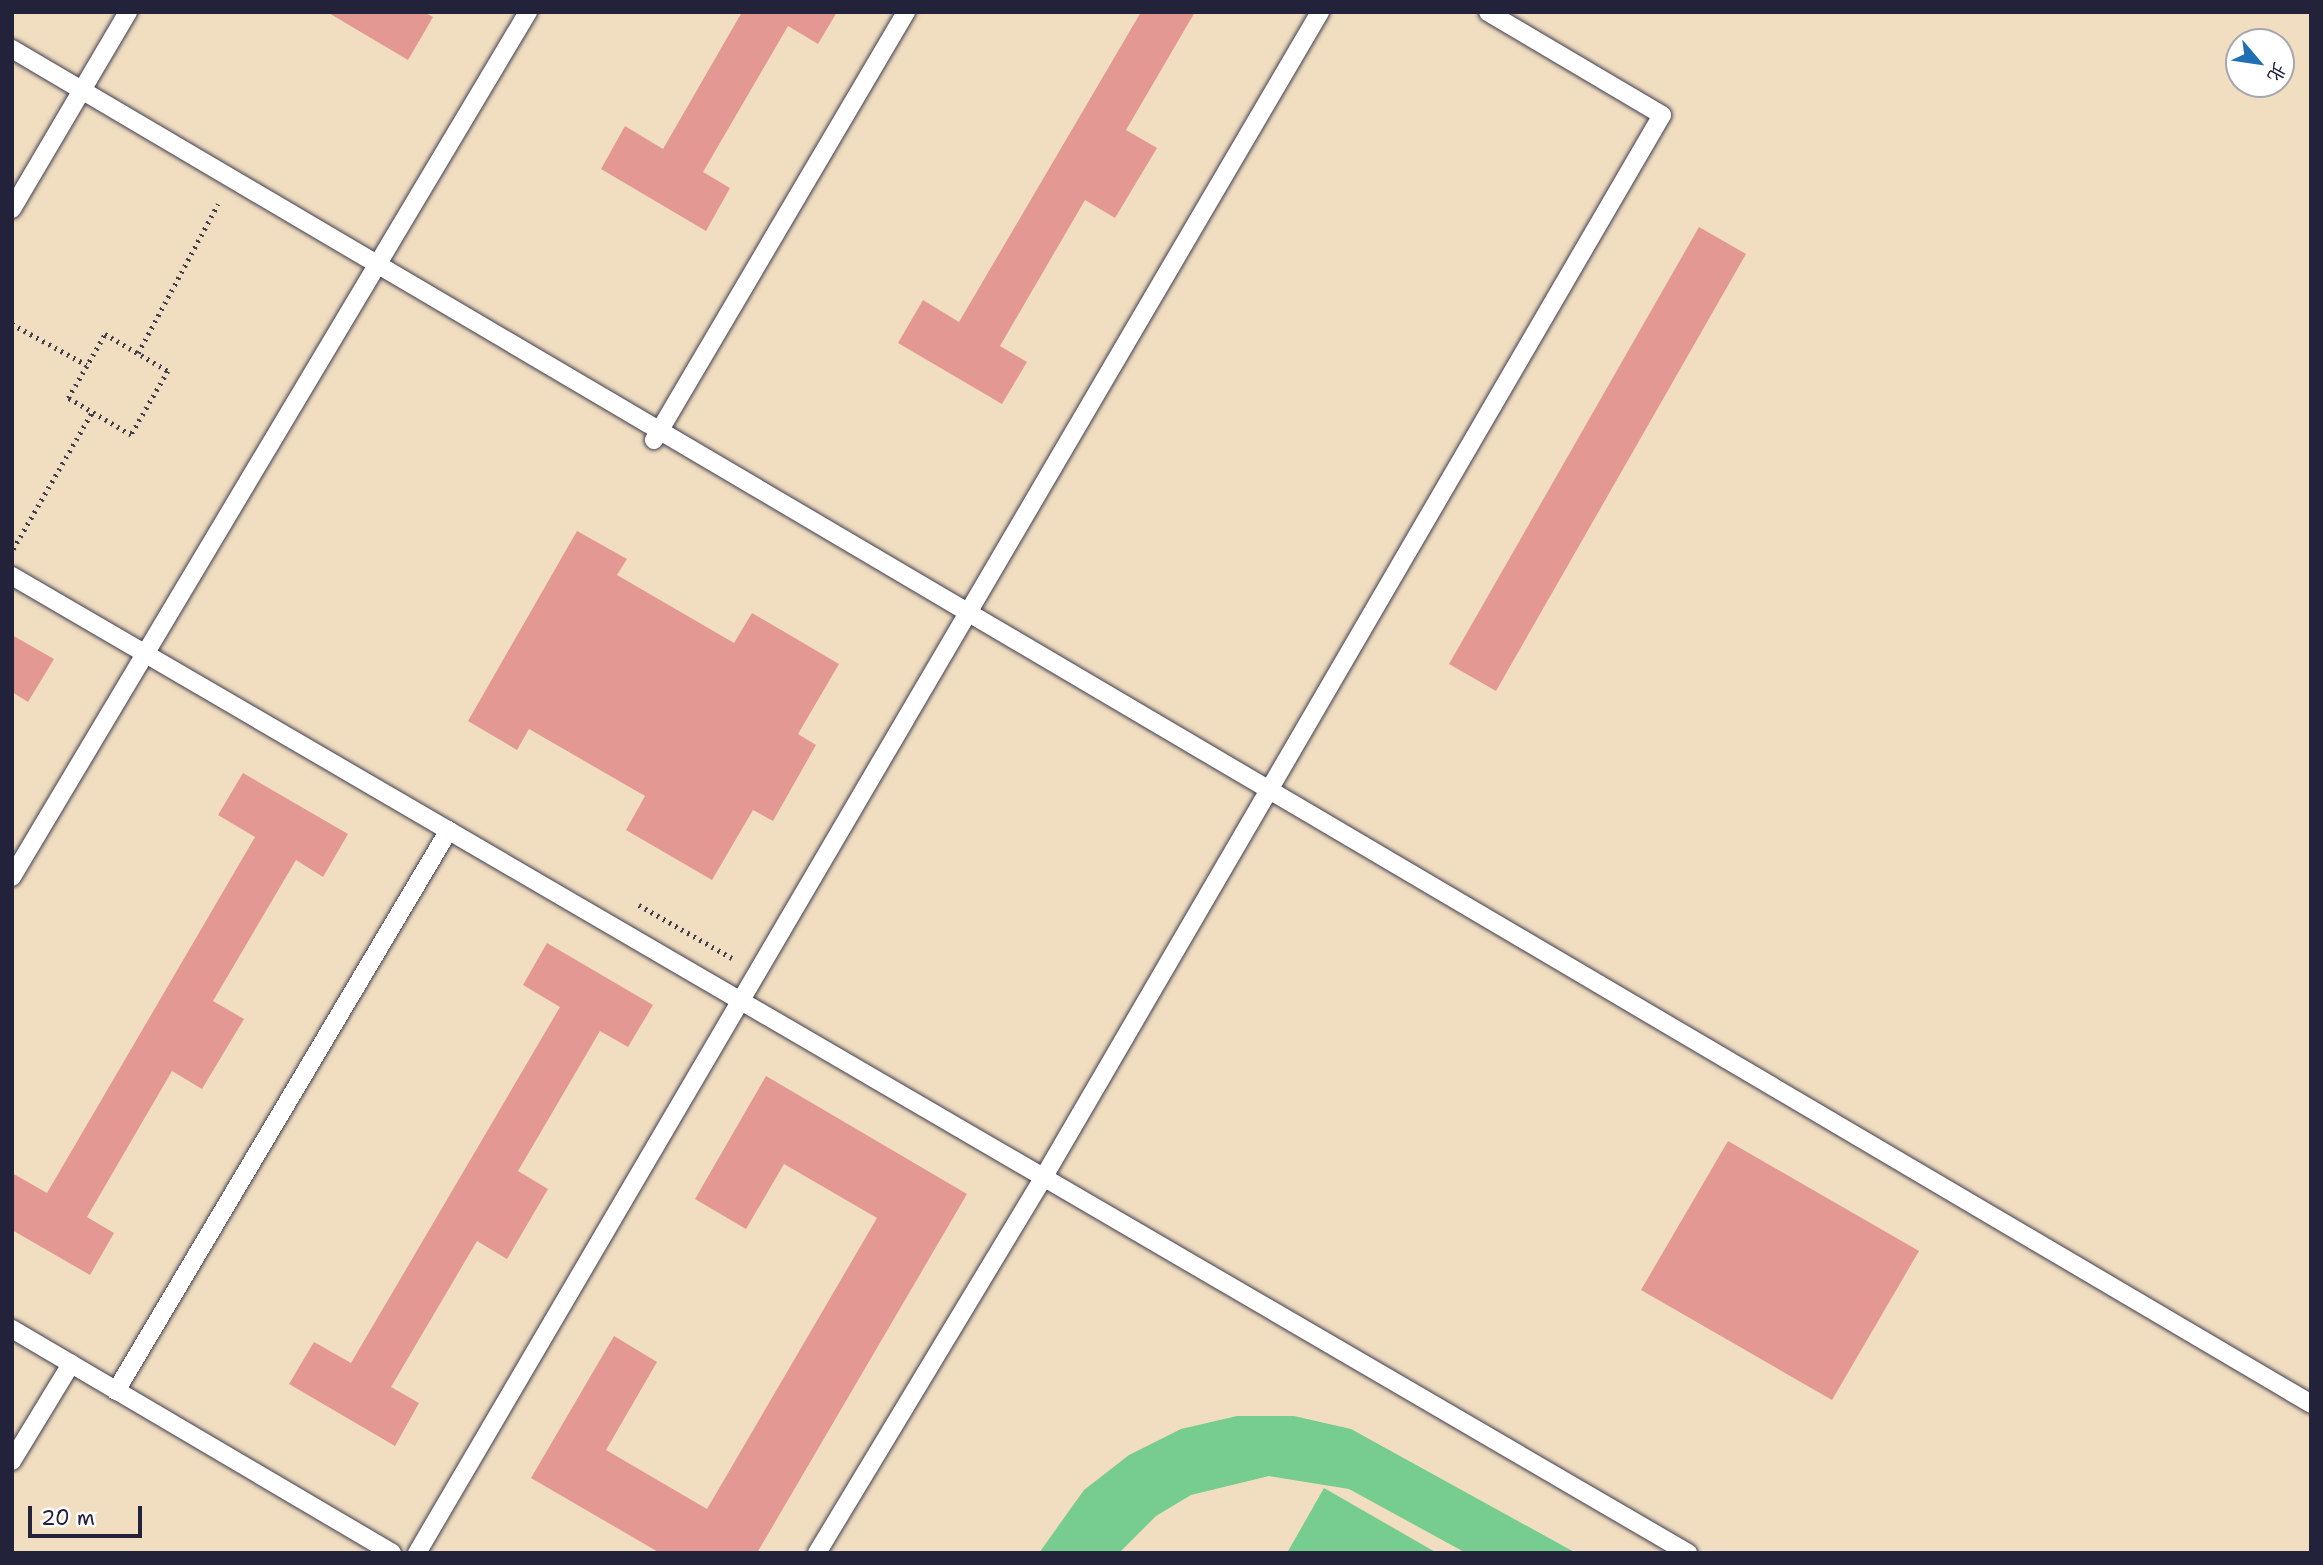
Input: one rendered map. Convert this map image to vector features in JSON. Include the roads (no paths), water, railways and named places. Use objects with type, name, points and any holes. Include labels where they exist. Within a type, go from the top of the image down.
[{"type":"lane","points":[[12,209],[128,12]]},
{"type":"lane","points":[[12,877],[148,656],[528,12]]},
{"type":"lane","points":[[657,436],[906,12]]},
{"type":"lane","points":[[417,1553],[1320,12]]},
{"type":"lane","points":[[817,1553],[1046,1173],[1265,788],[1662,115],[1488,12]]},
{"type":"lane","points":[[12,50],[232,178],[657,436],[969,613],[2311,1404]]},
{"type":"lane","points":[[12,576],[449,831],[1046,1173],[1688,1553]]},
{"type":"lane","points":[[116,1391],[449,831]]},
{"type":"lane","points":[[12,1329],[393,1553]]},
{"type":"lane","points":[[12,1461],[71,1364]]}]
